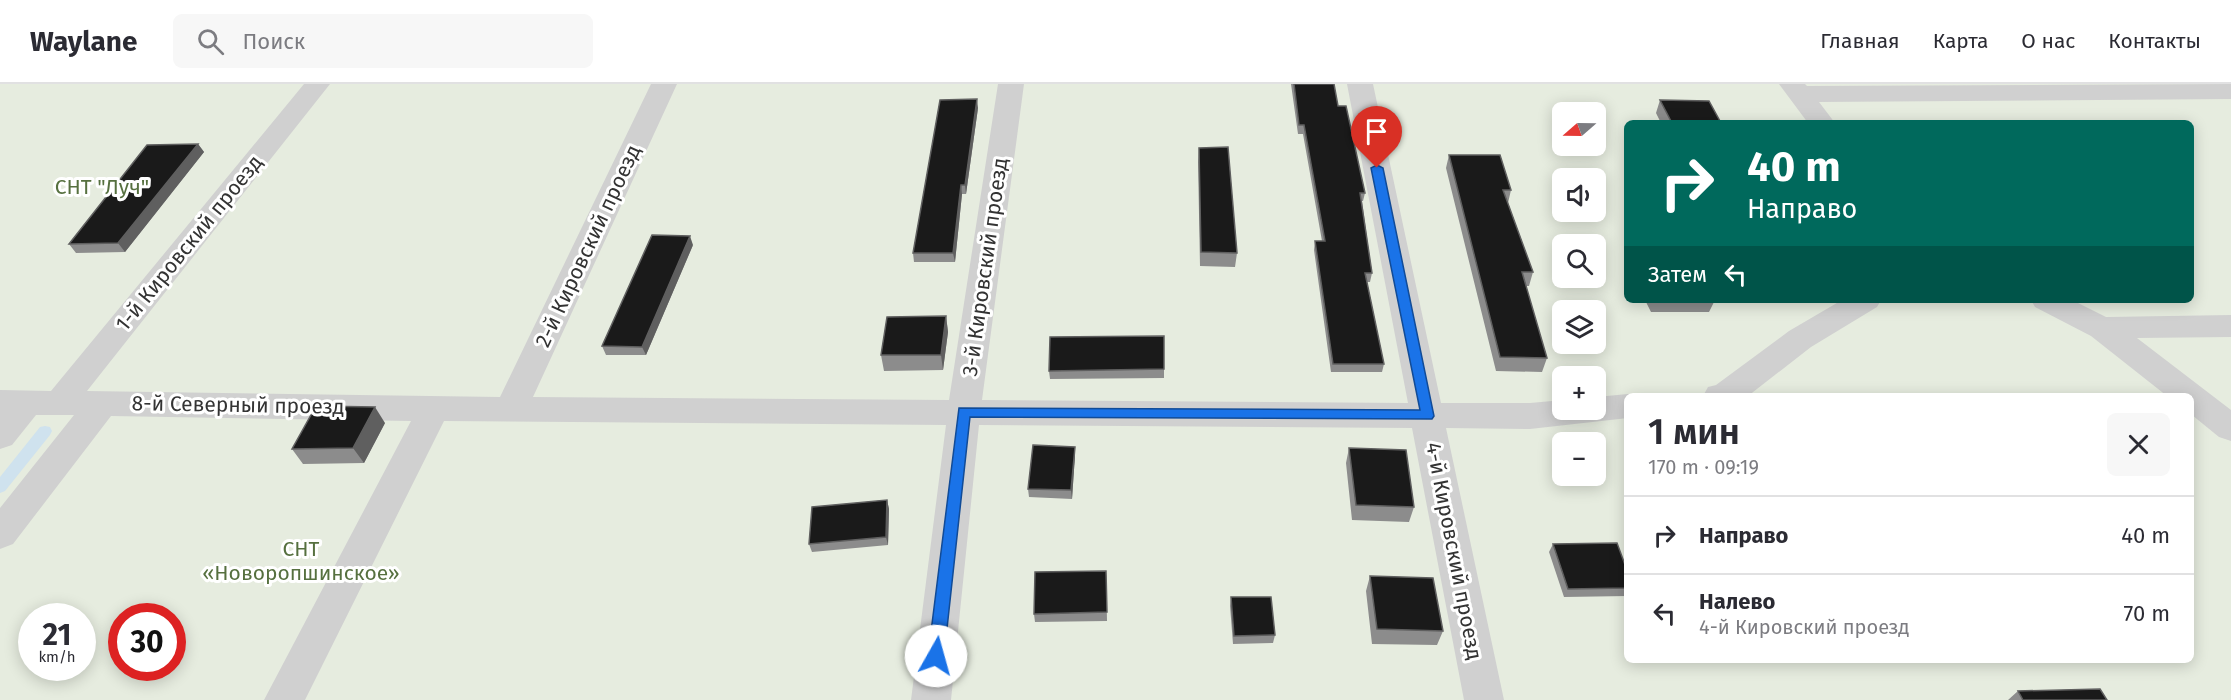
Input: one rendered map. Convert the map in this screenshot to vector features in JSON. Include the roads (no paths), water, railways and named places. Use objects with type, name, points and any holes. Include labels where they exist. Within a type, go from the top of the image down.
[{"type":"street","name":"1-й Кировский проезд","points":[[0,436],[317,84]]},
{"type":"street","name":"2-й Кировский проезд","points":[[511,409],[664,84]]},
{"type":"street","name":"3-й Кировский проезд","points":[[931,700],[964,412],[1011,84]]},
{"type":"street","name":"4-й Кировский проезд","points":[[1360,84],[1484,700]]},
{"type":"street","points":[[1797,89],[2231,91]]},
{"type":"street","points":[[1797,89],[1820,120]]},
{"type":"street","points":[[1729,393],[1800,339],[1861,303]]},
{"type":"street","points":[[2052,303],[2102,328],[2186,393]]},
{"type":"street","points":[[2102,328],[2231,326]]},
{"type":"street","points":[[2194,399],[2231,428]]},
{"type":"street","name":"8-й Северный проезд","points":[[29,402],[511,409],[1428,416],[1530,416],[1552,414]]},
{"type":"street","points":[[0,534],[103,403]]},
{"type":"street","name":"8-й Северный проезд","points":[[1606,408],[1624,406]]},
{"type":"street","points":[[284,700],[434,408]]},
{"type":"waterway","points":[[0,487],[45,431]]},
{"type":"park label","name":"СНТ \"Луч\"","points":[[102,187]]},
{"type":"park label","name":"СНТ «Новоропшинское»","points":[[301,561]]}]
